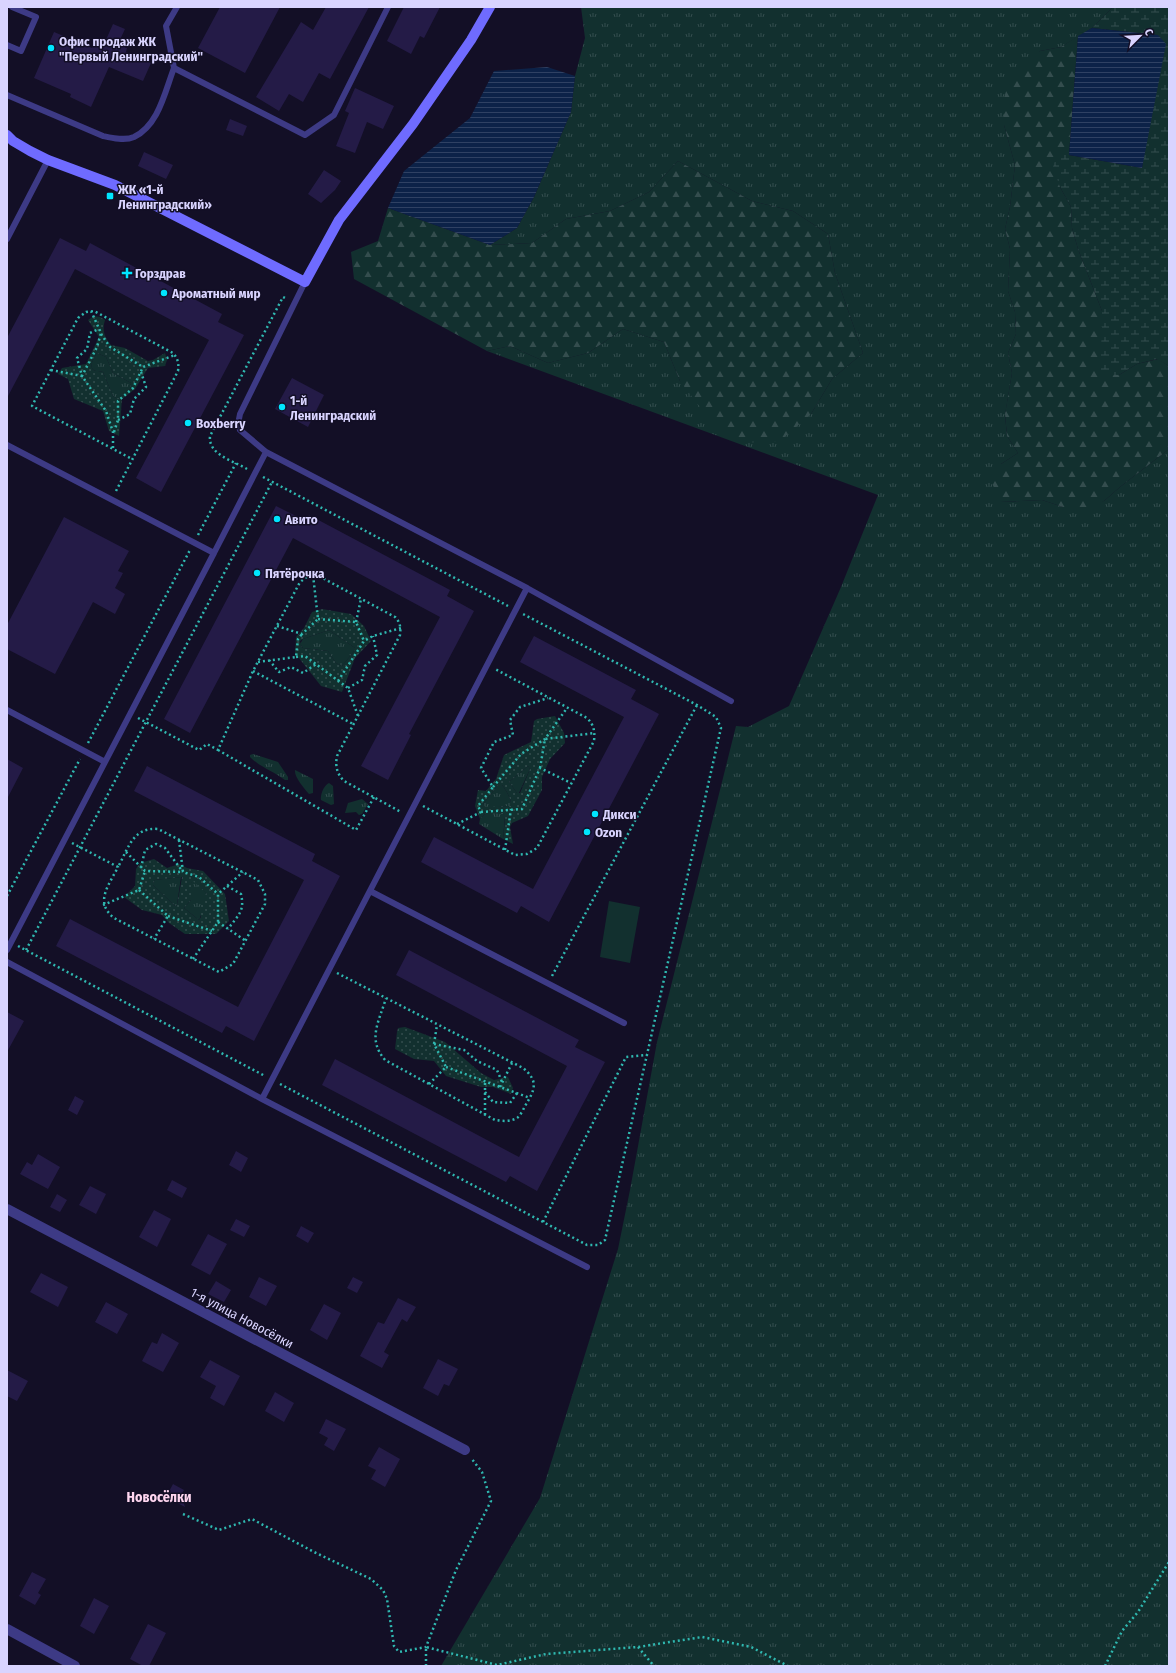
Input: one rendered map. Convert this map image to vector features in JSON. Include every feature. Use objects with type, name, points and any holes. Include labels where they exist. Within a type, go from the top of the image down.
[{"type":"street","points":[[7,135],[13,141],[48,160],[115,185],[305,282],[339,220],[412,124],[470,40],[490,7]]},
{"type":"street","name":"1-я улица Новосёлки","points":[[7,1209],[465,1450]]},
{"type":"street","points":[[7,1629],[75,1666]]},
{"type":"lane","points":[[7,45],[21,51],[36,18],[12,7]]},
{"type":"lane","points":[[7,95],[103,136],[118,139],[133,138],[146,129],[156,116],[174,68],[166,26],[177,7]]},
{"type":"lane","points":[[174,68],[305,135],[334,115],[388,7]]},
{"type":"lane","points":[[7,239],[48,160]]},
{"type":"lane","points":[[305,282],[240,414],[238,424],[240,430],[266,452],[527,588],[731,701]]},
{"type":"lane","points":[[7,445],[214,552]]},
{"type":"lane","points":[[7,950],[266,452]]},
{"type":"lane","points":[[262,1099],[527,588]]},
{"type":"lane","points":[[7,710],[105,762]]},
{"type":"lane","points":[[370,890],[624,1024]]},
{"type":"lane","points":[[7,962],[262,1099],[587,1267]]},
{"type":"path","points":[[11,942],[587,1245],[598,1245],[605,1240],[721,731],[716,717],[697,705],[236,463],[214,450],[210,441],[210,436],[283,297],[295,303]]},
{"type":"path","points":[[90,311],[110,347],[143,367]]},
{"type":"path","points":[[111,499],[132,459],[178,371],[179,364],[175,355],[101,315],[90,311],[82,314],[78,318],[32,406],[132,459]]},
{"type":"path","points":[[99,329],[90,333],[87,349],[77,358],[82,376],[106,411],[114,432]]},
{"type":"path","points":[[82,376],[97,347],[101,333]]},
{"type":"path","points":[[113,449],[114,432],[118,420],[118,400],[134,388],[143,367],[175,355]]},
{"type":"path","points":[[51,370],[82,376]]},
{"type":"path","points":[[118,420],[130,414],[134,399],[146,387],[141,372]]},
{"type":"path","points":[[7,896],[236,463]]},
{"type":"path","points":[[26,950],[272,482]]},
{"type":"path","points":[[313,575],[318,619]]},
{"type":"path","points":[[218,750],[253,671],[300,582],[305,578],[317,575],[395,617],[399,621],[401,628],[400,635],[337,756],[336,768],[344,781],[409,816]]},
{"type":"path","points":[[362,599],[356,622],[364,641]]},
{"type":"path","points":[[296,658],[298,639],[318,619],[356,622]]},
{"type":"path","points":[[277,626],[302,634]]},
{"type":"path","points":[[338,681],[364,641],[374,636],[401,628]]},
{"type":"path","points":[[348,688],[362,680],[365,666],[377,655],[374,636]]},
{"type":"path","points":[[258,662],[305,656],[348,688],[358,716]]},
{"type":"path","points":[[269,660],[279,672],[291,667],[303,673],[316,664]]},
{"type":"path","points":[[416,802],[515,855],[521,856],[533,852],[538,848],[594,741],[595,733],[593,726],[587,718],[487,665]]},
{"type":"path","points":[[253,671],[353,724]]},
{"type":"path","points":[[493,787],[481,768],[494,742],[513,735],[510,720],[520,707],[549,698]]},
{"type":"path","points":[[548,984],[697,705]]},
{"type":"path","points":[[481,812],[478,806],[493,787],[521,754],[545,739],[567,708]]},
{"type":"path","points":[[130,714],[199,750],[207,744],[356,830],[374,798]]},
{"type":"path","points":[[545,739],[595,733]]},
{"type":"path","points":[[457,824],[481,812],[522,809],[540,768],[545,739]]},
{"type":"path","points":[[540,768],[571,783]]},
{"type":"path","points":[[505,850],[511,809]]},
{"type":"path","points":[[158,829],[179,840],[258,880],[265,894],[265,904],[233,964],[219,972],[114,918],[108,914],[104,905],[105,891],[135,835],[142,831],[158,829]]},
{"type":"path","points":[[64,840],[118,867]]},
{"type":"path","points":[[179,840],[183,872]]},
{"type":"path","points":[[141,868],[145,850],[156,844],[165,848],[183,872]]},
{"type":"path","points":[[126,852],[145,871],[183,872],[199,877],[218,894],[218,922],[193,959]]},
{"type":"path","points":[[104,905],[139,890],[145,871]]},
{"type":"path","points":[[218,894],[243,872]]},
{"type":"path","points":[[227,886],[241,894],[243,904],[242,911],[228,929]]},
{"type":"path","points":[[139,890],[168,916],[212,931]]},
{"type":"path","points":[[154,939],[168,916]]},
{"type":"path","points":[[218,922],[246,941]]},
{"type":"path","points":[[329,969],[386,998],[437,1025],[512,1063],[530,1074],[534,1083],[533,1092],[518,1118],[502,1121],[495,1120],[385,1060],[378,1052],[374,1039],[386,998]]},
{"type":"path","points":[[437,1025],[434,1044],[446,1067],[530,1098]]},
{"type":"path","points":[[434,1044],[464,1050],[477,1061],[497,1070],[502,1082]]},
{"type":"path","points":[[543,1222],[626,1057],[647,1055]]},
{"type":"path","points":[[500,1087],[512,1063]]},
{"type":"path","points":[[429,1084],[446,1067]]},
{"type":"path","points":[[485,1114],[486,1082]]},
{"type":"path","points":[[485,1092],[493,1102],[510,1103],[517,1093]]},
{"type":"path","points":[[426,1666],[426,1647],[456,1570],[491,1500],[482,1472],[465,1450]]},
{"type":"path","points":[[182,1514],[219,1530],[252,1519],[314,1552],[371,1579],[383,1590],[387,1599],[394,1646],[399,1652],[426,1647],[497,1665],[546,1654],[638,1647],[702,1637],[751,1647],[788,1666]]},
{"type":"path","points":[[1104,1666],[1122,1632],[1138,1612],[1169,1562]]},
{"type":"path","points":[[638,1647],[654,1666]]},
{"type":"green space","points":[[581,7],[1113,7],[1092,28],[1061,47],[1040,51],[1004,125],[1015,165],[1010,207],[1005,229],[1010,249],[1008,291],[1015,312],[1016,334],[1008,353],[1012,373],[1005,415],[1007,436],[1018,453],[1001,464],[1000,502],[1042,500],[1063,507],[1104,501],[1169,449],[1169,1666],[441,1666],[540,1498],[618,1249],[657,1042],[736,726],[748,727],[789,706],[841,587],[878,495],[487,351],[510,346],[548,363],[588,353],[623,329],[664,342],[680,381],[811,414],[832,379],[863,353],[835,273],[828,234],[793,211],[752,201],[678,161],[649,192],[610,211],[566,219],[532,243],[490,245],[517,228],[534,197],[571,112],[575,76],[585,38]]},
{"type":"green space","points":[[1113,7],[1169,7],[1169,366],[1157,359],[1137,364],[1119,375],[1099,374],[1102,311],[1078,249],[1072,228],[1071,207],[1060,187],[1053,167],[1057,154],[1142,168],[1158,35],[1092,28]]},
{"type":"green space","points":[[1078,36],[1069,155],[1057,155],[1060,187],[1071,207],[1072,228],[1078,249],[1102,311],[1102,332],[1119,375],[1137,364],[1158,359],[1169,366],[1169,449],[1104,501],[1085,509],[1063,507],[1042,500],[1000,502],[992,483],[1001,464],[1018,453],[1007,436],[1005,414],[1012,373],[1008,353],[1016,334],[1015,312],[1008,291],[1010,249],[1005,229],[1010,207],[1015,165],[1004,125],[1003,101],[1009,82],[1040,51],[1061,47]]},
{"type":"green space","points":[[678,161],[752,201],[793,211],[828,234],[835,273],[863,353],[832,379],[811,414],[780,441],[739,443],[706,415],[680,381],[664,342],[623,329],[588,353],[548,363],[510,346],[487,351],[354,279],[351,252],[378,241],[388,208],[490,245],[532,243],[566,219],[610,211],[649,192]]},
{"type":"green space","points":[[94,316],[105,320],[104,333],[111,345],[125,348],[148,361],[153,360],[165,353],[167,360],[165,366],[148,368],[135,389],[122,399],[119,436],[109,431],[103,411],[74,399],[68,379],[58,374],[62,368],[86,364],[99,337],[88,320]],"holes":[[[97,353],[106,357],[113,373],[131,383],[130,389],[119,398],[113,396],[103,372],[93,370],[92,368],[92,363]]]},
{"type":"green space","points":[[97,353],[106,357],[113,373],[131,383],[130,389],[119,398],[113,396],[103,372],[93,370],[92,368],[94,357]]},
{"type":"green space","points":[[322,609],[351,614],[364,626],[371,641],[355,658],[342,692],[321,686],[295,653],[296,637],[304,628],[312,612]],"holes":[[[329,630],[355,648],[342,666],[336,663],[328,651],[303,648],[300,641]]]},
{"type":"green space","points":[[329,630],[355,648],[342,666],[336,663],[328,651],[303,648],[300,644],[303,639]]},
{"type":"green space","points":[[555,716],[564,733],[565,743],[550,759],[542,777],[542,790],[528,816],[512,823],[510,827],[513,844],[503,839],[505,819],[503,814],[486,813],[480,819],[475,806],[478,790],[486,791],[496,779],[504,755],[531,742],[534,721],[537,719]],"holes":[[[528,766],[530,769],[520,793],[517,793],[509,782]],[[498,785],[502,785],[510,798],[511,806],[485,807],[483,804]]]},
{"type":"green space","points":[[253,754],[278,762],[288,777],[288,780],[285,780],[262,766],[250,757],[250,755]]},
{"type":"green space","points":[[528,766],[530,769],[519,793],[517,793],[509,782]]},
{"type":"green space","points":[[295,770],[313,779],[313,793],[309,794],[302,786],[296,776]]},
{"type":"green space","points":[[329,783],[333,786],[334,804],[331,805],[321,800],[323,790]]},
{"type":"green space","points":[[498,785],[502,785],[510,798],[511,806],[485,808],[483,804]]},
{"type":"green space","points":[[362,799],[368,804],[362,814],[359,815],[356,812],[345,813],[348,803]]},
{"type":"green space","points":[[486,813],[502,813],[505,816],[503,839],[479,824],[480,819]]},
{"type":"green space","points":[[154,859],[167,868],[179,864],[187,868],[203,871],[225,894],[229,921],[216,934],[185,934],[169,923],[162,915],[142,910],[124,897],[135,886],[136,869],[140,863]],"holes":[[[182,877],[177,905],[175,906],[153,885],[155,880]],[[193,881],[207,894],[201,902],[201,917],[199,920],[184,908],[191,900],[191,883]]]},
{"type":"green space","points":[[181,877],[177,905],[175,906],[153,885],[153,883],[155,880]]},
{"type":"green space","points":[[192,881],[195,881],[207,894],[199,920],[184,908],[191,900]]},
{"type":"green space","points":[[609,901],[640,907],[630,963],[600,957]]},
{"type":"green space","points":[[405,1027],[445,1042],[481,1073],[494,1080],[508,1077],[513,1088],[511,1094],[493,1087],[481,1087],[446,1076],[434,1061],[414,1059],[395,1049],[398,1028]]},
{"type":"water","points":[[1092,28],[1158,35],[1166,44],[1142,168],[1069,155],[1078,36]]},
{"type":"water","points":[[547,67],[575,76],[571,112],[534,197],[517,228],[490,245],[388,208],[404,171],[470,118],[494,71]]},
{"type":"building","points":[[220,7],[280,7],[245,73],[198,48]]},
{"type":"building","points":[[326,7],[369,7],[330,79],[319,73],[303,102],[289,94],[279,111],[256,97],[301,22],[313,30]]},
{"type":"building","points":[[404,7],[440,7],[424,38],[420,36],[411,54],[387,41]]},
{"type":"building","points":[[113,24],[125,29],[118,44],[127,48],[126,52],[151,63],[143,81],[109,67],[91,107],[70,97],[71,94],[34,78],[54,32],[92,48],[96,38],[105,42]]},
{"type":"building","points":[[355,88],[394,106],[383,129],[367,122],[355,153],[336,146],[349,113],[345,111]]},
{"type":"building","points":[[230,119],[247,126],[243,136],[226,130]]},
{"type":"building","points":[[144,152],[173,165],[166,179],[138,166]]},
{"type":"building","points":[[324,170],[341,181],[335,190],[321,203],[308,194]]},
{"type":"building","points":[[60,238],[86,251],[90,243],[222,314],[218,322],[244,335],[161,492],[136,478],[209,340],[75,269],[7,398],[7,338]]},
{"type":"building","points":[[292,378],[324,395],[308,427],[275,409]]},
{"type":"building","points":[[276,506],[306,521],[309,515],[450,590],[447,596],[474,611],[409,734],[411,735],[388,780],[361,766],[440,617],[293,538],[190,733],[164,719]]},
{"type":"building","points":[[64,517],[129,551],[118,571],[123,573],[115,588],[125,594],[115,614],[93,602],[55,674],[7,649],[7,625]]},
{"type":"building","points":[[534,636],[636,690],[631,699],[659,714],[549,922],[521,906],[517,913],[421,862],[434,837],[533,889],[624,717],[520,662]]},
{"type":"building","points":[[7,759],[23,768],[7,799]]},
{"type":"building","points":[[147,766],[315,854],[312,861],[340,876],[254,1041],[226,1026],[222,1033],[56,946],[70,919],[238,1007],[304,880],[134,791]]},
{"type":"building","points":[[409,950],[579,1040],[575,1047],[605,1062],[537,1191],[510,1176],[506,1182],[322,1085],[335,1059],[519,1157],[567,1066],[396,975]]},
{"type":"building","points":[[7,1012],[24,1021],[7,1052]]},
{"type":"building","points":[[75,1096],[84,1101],[77,1115],[68,1110]]},
{"type":"building","points":[[236,1151],[248,1158],[241,1172],[229,1165]]},
{"type":"building","points":[[38,1154],[60,1167],[48,1189],[20,1174],[27,1162],[32,1165]]},
{"type":"building","points":[[172,1180],[187,1188],[182,1198],[167,1190]]},
{"type":"building","points":[[90,1186],[106,1194],[96,1214],[79,1205]]},
{"type":"building","points":[[57,1194],[67,1200],[60,1212],[50,1207]]},
{"type":"building","points":[[154,1210],[171,1219],[157,1247],[139,1237]]},
{"type":"building","points":[[236,1219],[250,1226],[244,1237],[230,1230]]},
{"type":"building","points":[[301,1226],[314,1233],[308,1243],[296,1236]]},
{"type":"building","points":[[208,1234],[227,1244],[210,1275],[191,1265]]},
{"type":"building","points":[[41,1273],[68,1287],[58,1307],[30,1292]]},
{"type":"building","points":[[259,1277],[277,1286],[266,1306],[249,1297]]},
{"type":"building","points":[[353,1277],[363,1282],[357,1293],[347,1288]]},
{"type":"building","points":[[216,1281],[231,1290],[224,1302],[208,1294]]},
{"type":"building","points":[[398,1298],[416,1307],[407,1322],[402,1319],[384,1352],[389,1355],[382,1368],[360,1356],[378,1322],[384,1324]]},
{"type":"building","points":[[106,1302],[128,1314],[117,1334],[95,1322]]},
{"type":"building","points":[[324,1304],[341,1313],[327,1340],[310,1330]]},
{"type":"building","points":[[162,1333],[179,1343],[163,1372],[142,1361],[152,1342],[157,1344]]},
{"type":"building","points":[[438,1359],[458,1369],[449,1386],[444,1384],[438,1396],[423,1388]]},
{"type":"building","points":[[210,1360],[240,1376],[224,1406],[210,1398],[216,1386],[200,1377]]},
{"type":"building","points":[[7,1370],[28,1381],[17,1401],[7,1396]]},
{"type":"building","points":[[275,1392],[294,1403],[284,1422],[265,1411]]},
{"type":"building","points":[[326,1419],[346,1429],[334,1451],[324,1445],[328,1438],[319,1433]]},
{"type":"building","points":[[379,1447],[400,1459],[385,1487],[371,1479],[376,1470],[368,1466]]},
{"type":"building","points":[[173,1484],[184,1490],[181,1495],[185,1507],[166,1497]]},
{"type":"building","points":[[32,1572],[46,1579],[38,1593],[41,1595],[35,1605],[19,1596]]},
{"type":"building","points":[[94,1598],[109,1606],[94,1634],[80,1626]]},
{"type":"building","points":[[148,1624],[166,1633],[149,1666],[143,1666],[130,1659]]},
{"type":"place","name":"Офис продаж ЖК \"Первый Ленинградский\"","points":[[51,48]]},
{"type":"place","name":"ЖК «1-й Ленинградский»","points":[[110,196]]},
{"type":"place","name":"Горздрав","points":[[127,273]]},
{"type":"place","name":"Ароматный мир","points":[[164,293]]},
{"type":"place","name":"1-й Ленинградский","points":[[282,407]]},
{"type":"place","name":"Boxberry","points":[[188,423]]},
{"type":"place","name":"Авито","points":[[277,519]]},
{"type":"place","name":"Пятёрочка","points":[[257,573]]},
{"type":"place","name":"Дикси","points":[[595,814]]},
{"type":"place","name":"Ozon","points":[[587,832]]},
{"type":"district","name":"Новосёлки","points":[[159,1497]]}]
